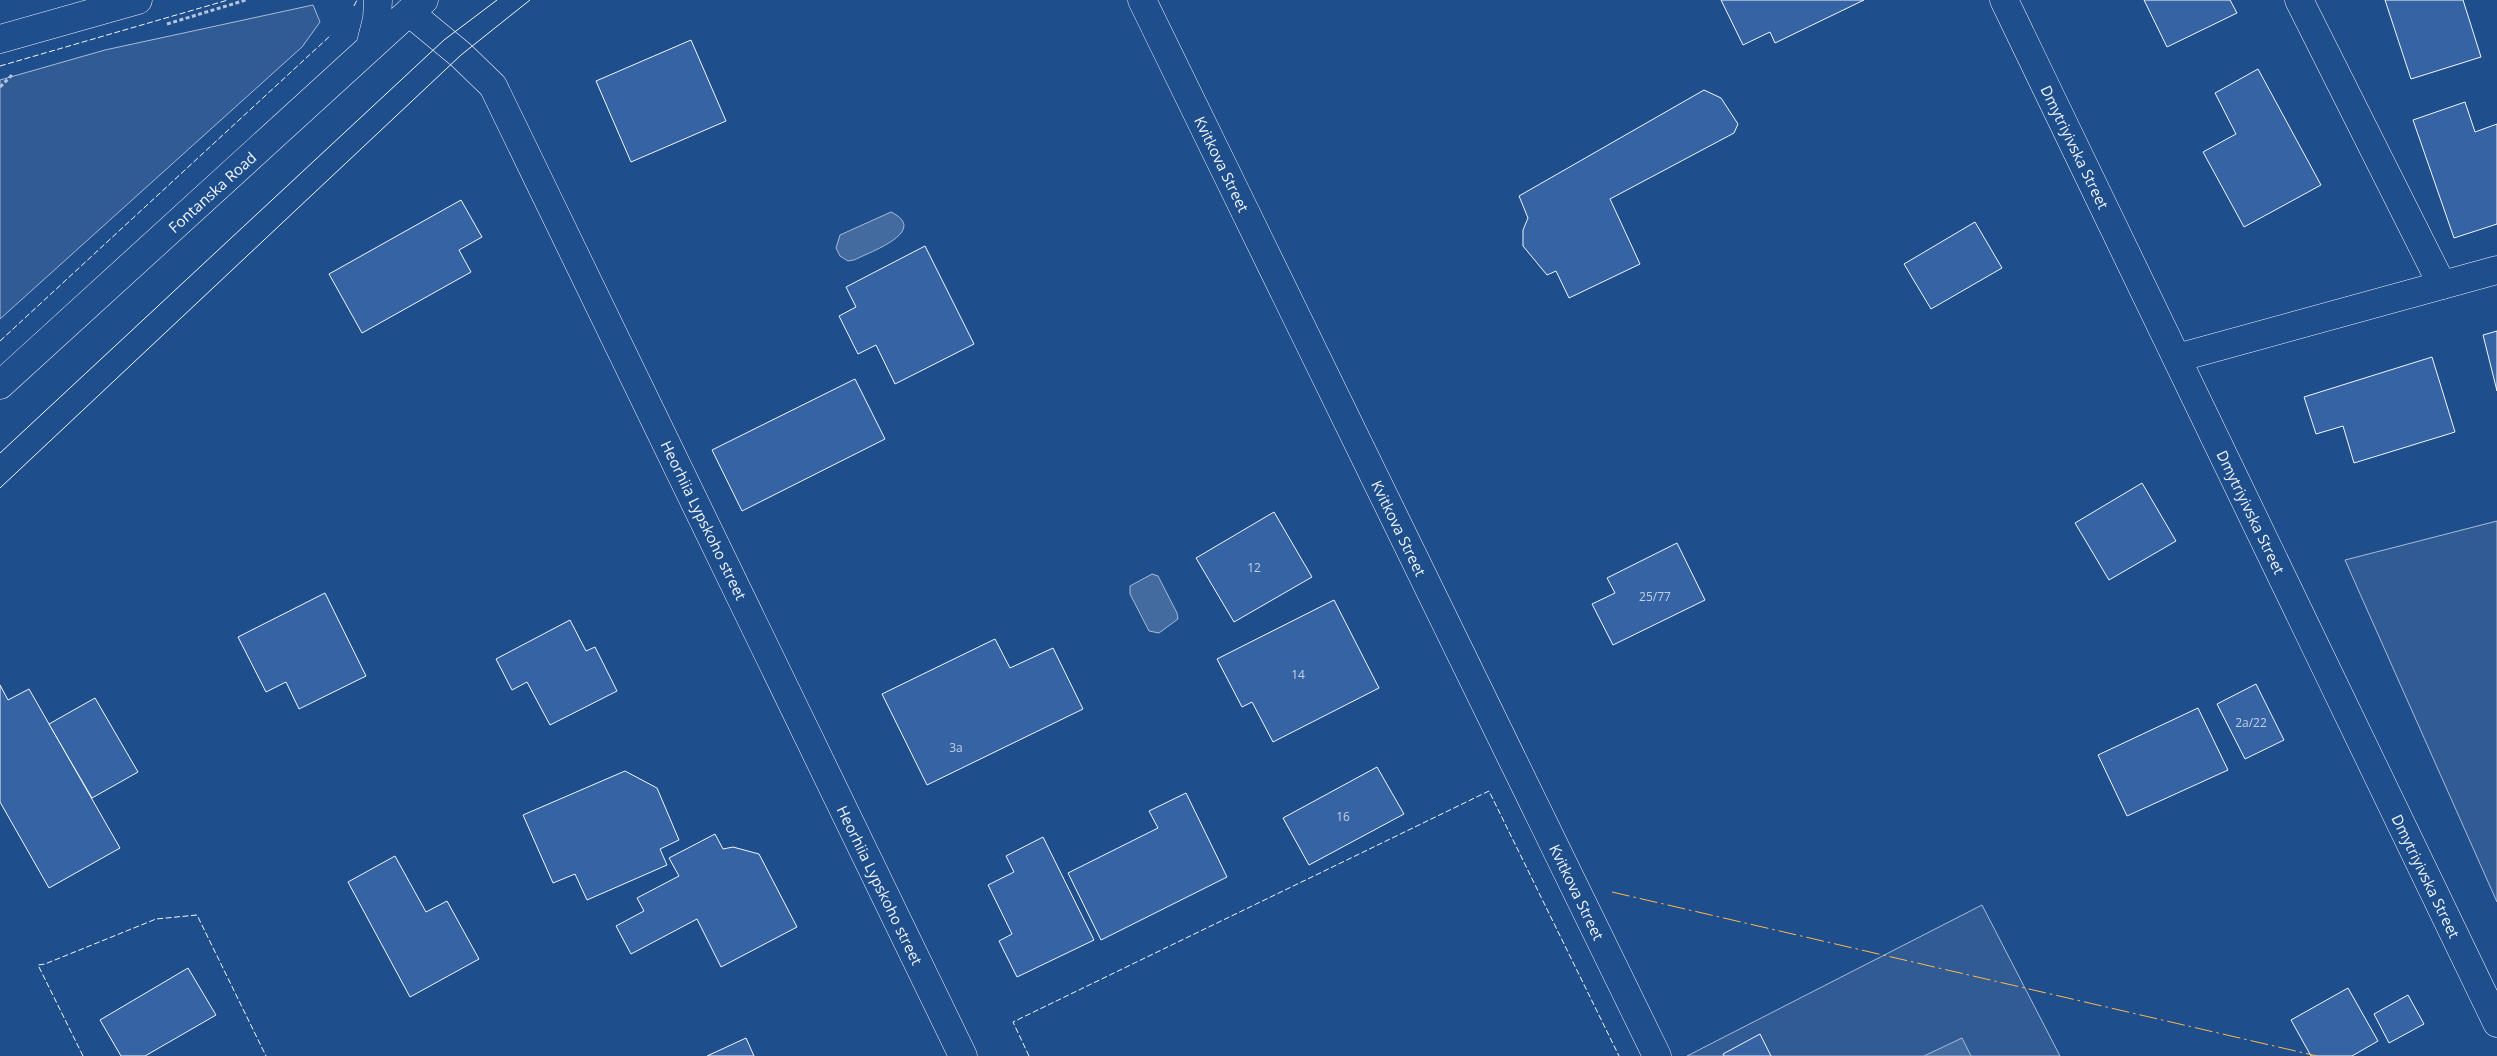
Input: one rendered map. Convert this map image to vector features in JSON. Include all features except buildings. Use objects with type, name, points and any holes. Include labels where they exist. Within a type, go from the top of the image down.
[{"type":"street","points":[[0,39],[138,0]]},
{"type":"street","points":[[370,47],[377,19],[378,0]]},
{"type":"street","name":"Kvitkova Street","points":[[1142,0],[1657,1056]]},
{"type":"street","name":"Dmytriyivska Street","points":[[2004,0],[2497,1023]]},
{"type":"street","points":[[2299,0],[2442,285]]},
{"type":"street","name":"Fontanska Road","points":[[0,386],[416,6]]},
{"type":"street","name":"Heorhiia Lypskoho street","points":[[416,6],[493,86],[963,1056]]},
{"type":"street","points":[[2177,358],[2497,270]]},
{"type":"shaded area","points":[[313,5],[320,22],[302,47],[0,319],[0,80],[105,50]]},
{"type":"shaded area","points":[[891,212],[901,219],[904,226],[901,233],[893,240],[854,260],[848,261],[840,256],[836,248],[840,235]]},
{"type":"shaded area","points":[[2497,521],[2497,902],[2345,560]]},
{"type":"shaded area","points":[[1152,574],[1158,576],[1177,613],[1178,619],[1159,633],[1149,631],[1130,594],[1130,586]]},
{"type":"shaded area","points":[[1982,905],[2060,1056],[1687,1056]]},
{"type":"shaded area","points":[[1962,1038],[1971,1056],[1924,1056]]},
{"type":"tram line","points":[[0,453],[444,40],[497,0]]},
{"type":"tram line","points":[[0,488],[461,55],[530,0]]},
{"type":"fence","points":[[0,66],[228,0]]},
{"type":"fence","points":[[354,6],[357,0]]},
{"type":"fence","points":[[0,341],[331,35]]},
{"type":"fence","points":[[1029,1056],[1013,1022],[1489,791],[1619,1056]]},
{"type":"fence","points":[[83,1056],[38,965],[45,964],[156,919],[197,915],[266,1056]]},
{"type":"power","points":[[1612,892],[2317,1056]]}]
